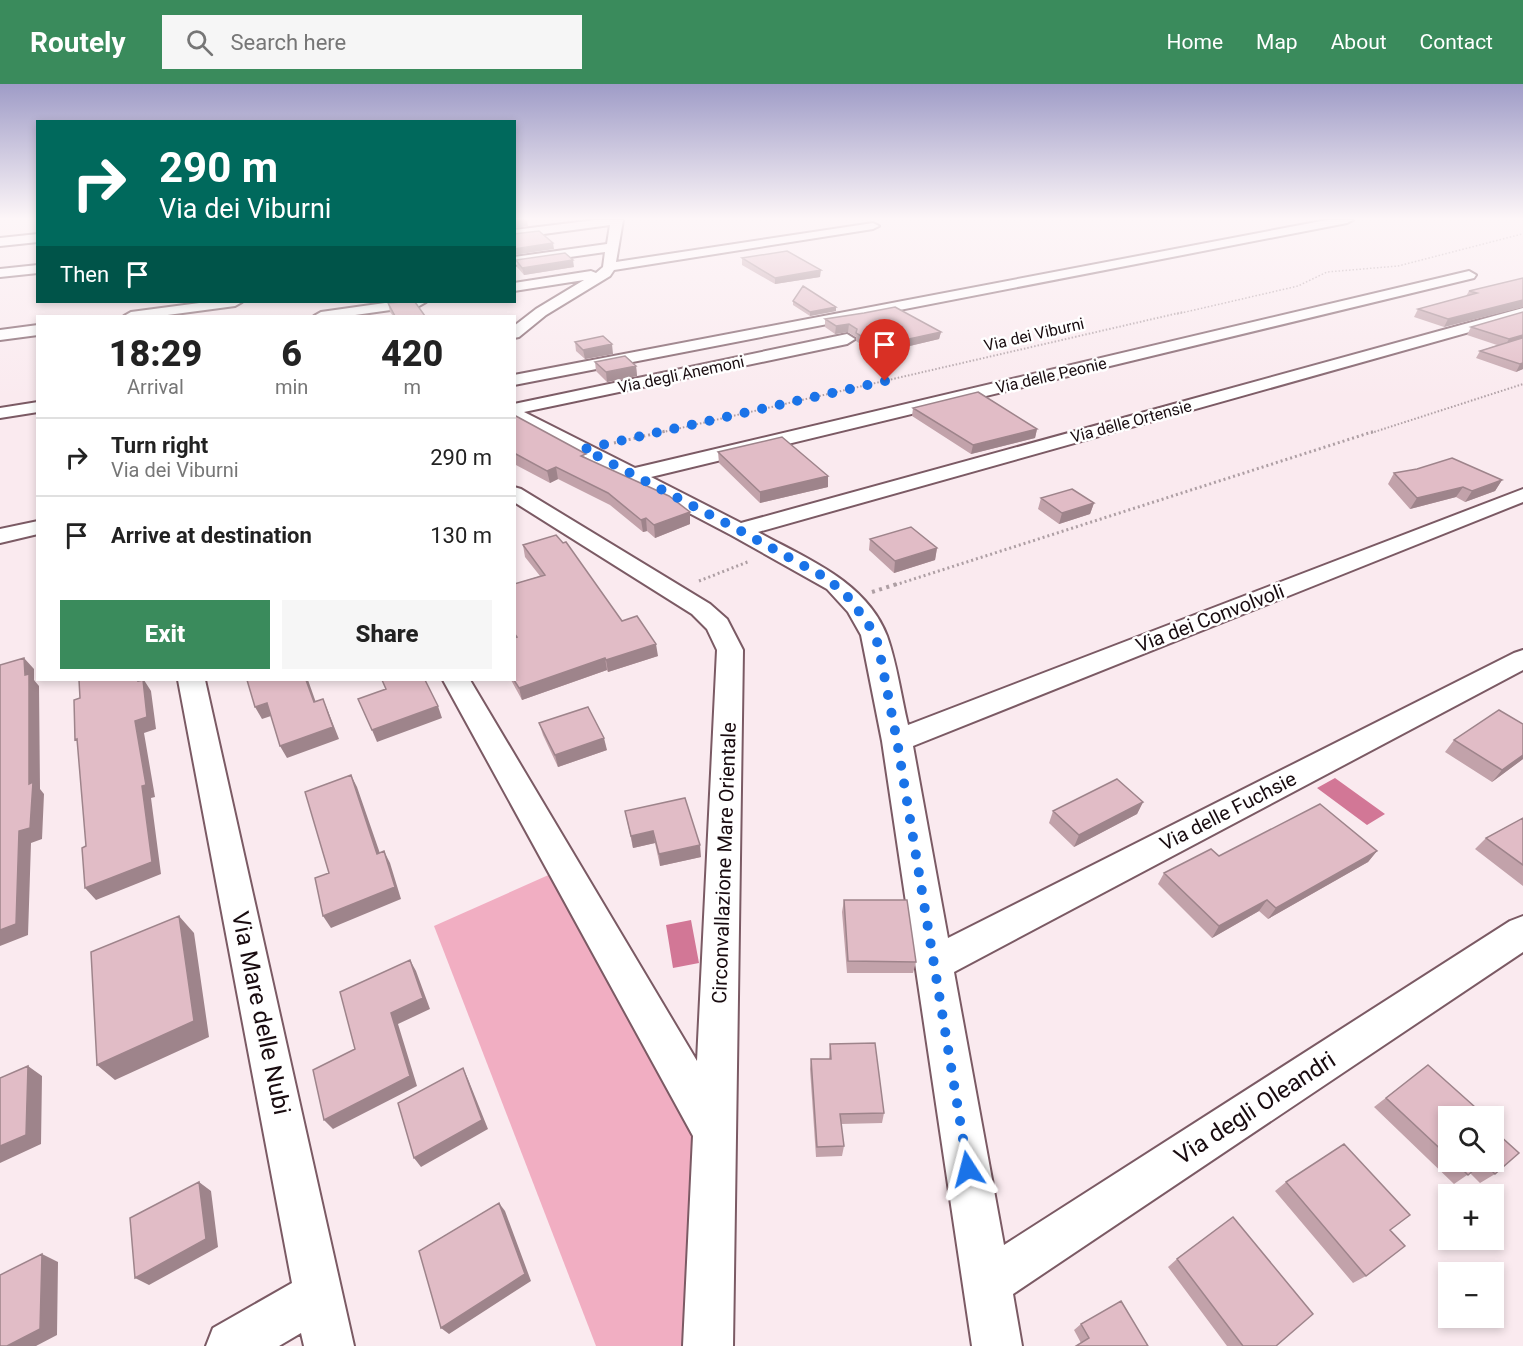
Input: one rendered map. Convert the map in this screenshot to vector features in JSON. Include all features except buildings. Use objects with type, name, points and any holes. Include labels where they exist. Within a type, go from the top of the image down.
[{"type":"street","points":[[516,287],[558,279]]},
{"type":"street","points":[[516,332],[541,312],[593,279]]},
{"type":"street","points":[[516,380],[1040,279]]},
{"type":"street","name":"Via delle Peonie","points":[[633,475],[1453,279]]},
{"type":"street","points":[[138,315],[228,303]]},
{"type":"street","points":[[328,315],[412,303]]},
{"type":"street","name":"Via delle Ortensie","points":[[739,530],[1523,312]]},
{"type":"street","points":[[0,335],[36,330]]},
{"type":"street","name":"Via degli Anemoni","points":[[516,409],[847,339]]},
{"type":"street","points":[[0,413],[36,406]]},
{"type":"street","points":[[516,415],[739,530],[828,579],[850,599],[864,617],[878,644],[897,741],[997,1346]]},
{"type":"street","name":"Circonvallazione Mare Orientale","points":[[516,494],[673,591],[713,620],[726,637],[731,658],[708,1346]]},
{"type":"street","name":"Via dei Convolvoli","points":[[897,741],[1523,495]]},
{"type":"street","points":[[0,536],[36,527]]},
{"type":"street","name":"Via delle Fuchsie","points":[[933,964],[1523,659]]},
{"type":"street","name":"Via Mare delle Nubi","points":[[191,681],[329,1346]]},
{"type":"street","points":[[459,681],[714,1131]]},
{"type":"street","name":"Via degli Oleandri","points":[[987,1283],[1523,932]]},
{"type":"street","points":[[231,1346],[319,1295]]},
{"type":"path","name":"Via dei Viburni","points":[[584,449],[1298,286],[1313,279]]},
{"type":"path","points":[[850,599],[1523,384]]},
{"type":"path","points":[[673,591],[776,550]]},
{"type":"shaded area","points":[[1335,778],[1385,814],[1367,825],[1317,788]]},
{"type":"shaded area","points":[[553,873],[704,1138],[695,1346],[596,1346],[434,926]]},
{"type":"shaded area","points":[[691,920],[699,963],[673,968],[666,925]]},
{"type":"route","points":[[885,381],[584,449],[828,579],[858,608],[870,627],[878,644],[897,741],[968,1169]]}]
